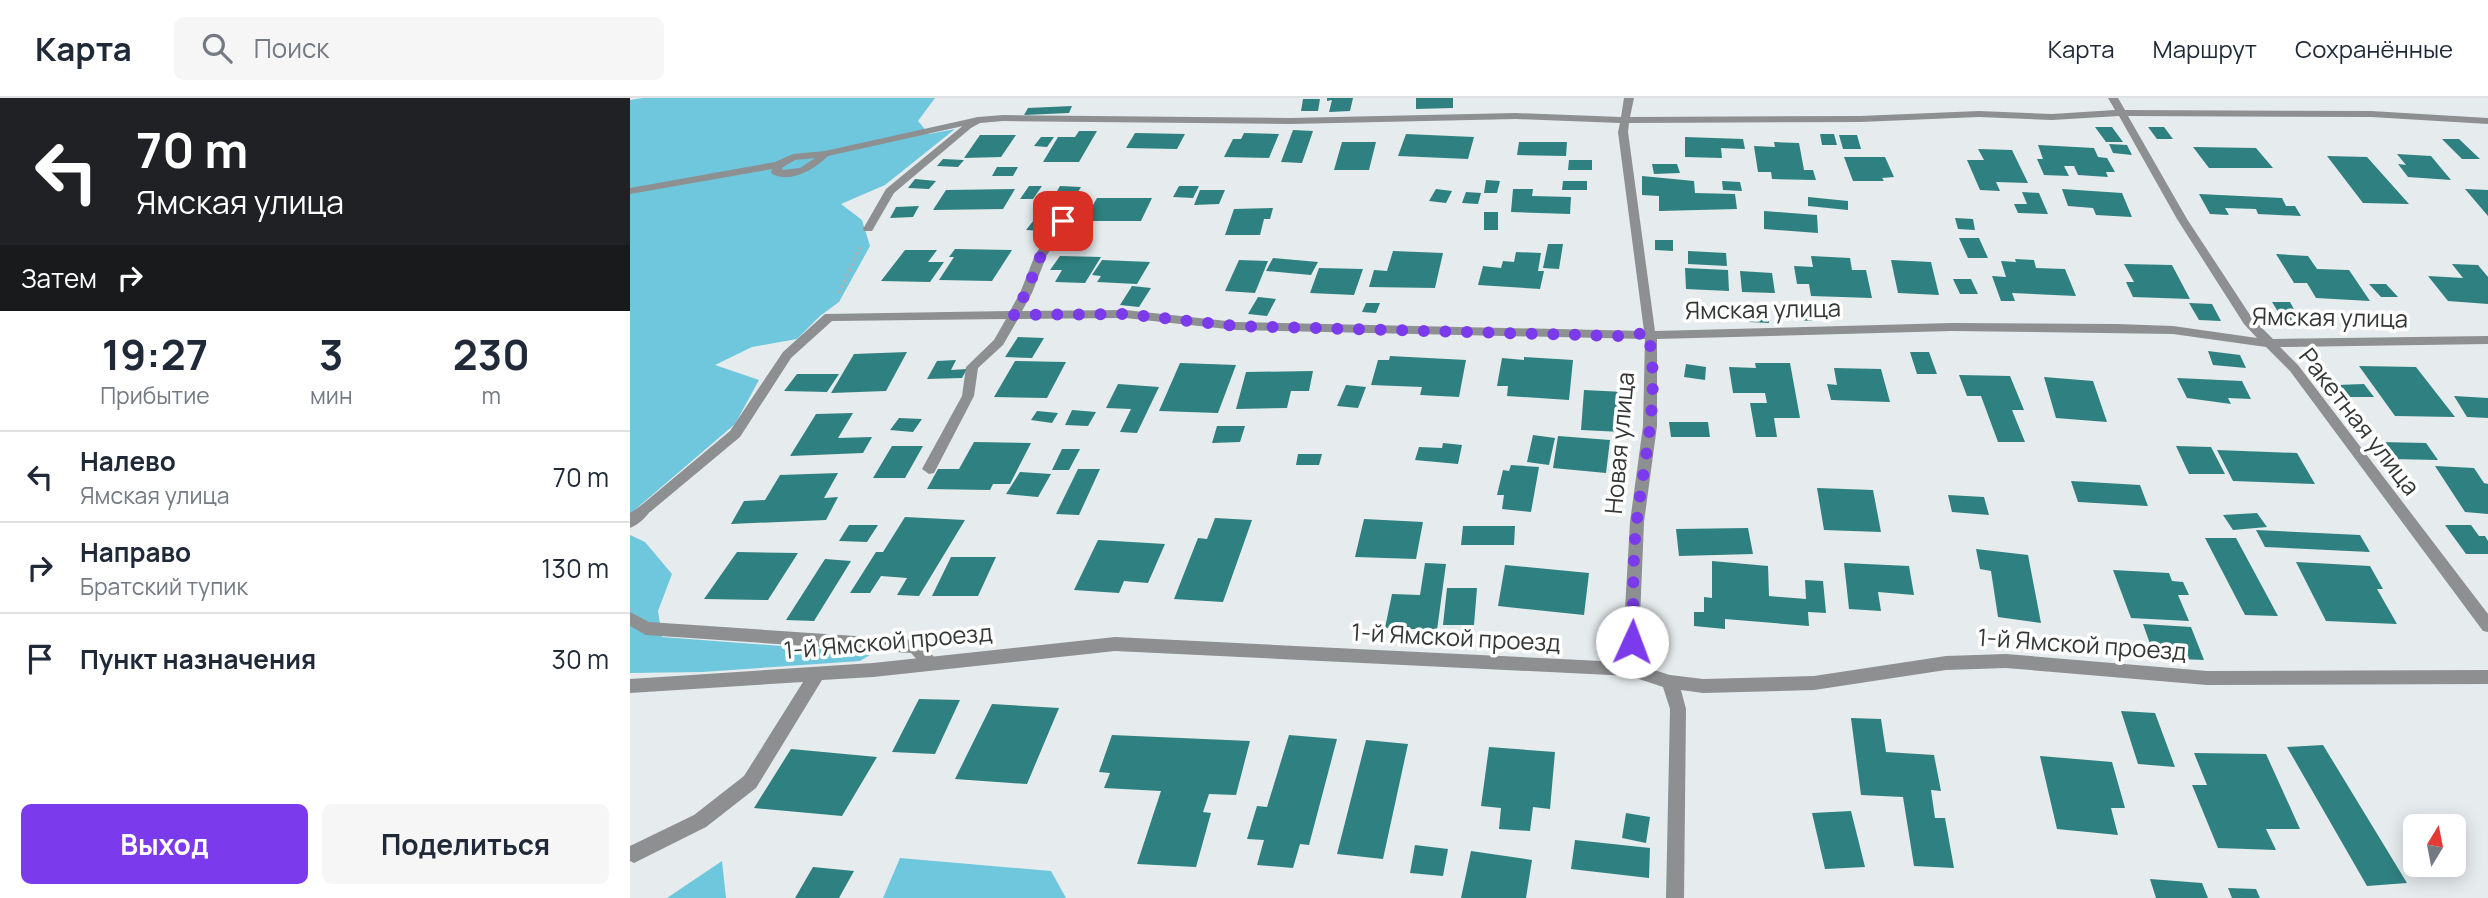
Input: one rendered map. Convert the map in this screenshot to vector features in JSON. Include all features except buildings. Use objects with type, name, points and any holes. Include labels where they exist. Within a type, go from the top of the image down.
[{"type":"street","name":"Новая улица","points":[[1629,98],[1623,132],[1652,350],[1650,426],[1637,522],[1630,669]]},
{"type":"street","name":"Ракетная улица","points":[[2113,98],[2182,219],[2248,321],[2294,368],[2488,626]]},
{"type":"street","points":[[630,191],[778,165],[793,158],[825,154],[978,120],[1290,121],[1516,116],[1626,120],[1860,119],[1979,114],[2052,117],[2121,113],[2371,114],[2488,121]]},
{"type":"street","points":[[868,229],[890,191],[978,120]]},
{"type":"street","points":[[778,165],[776,173],[791,174],[812,168],[825,154]]},
{"type":"street","points":[[929,469],[968,396],[972,367],[999,342],[1026,293],[1041,255],[1063,221]]},
{"type":"street","name":"Ямская улица","points":[[828,317],[1125,314],[1236,326],[1619,336],[1648,333],[1952,327],[2174,330],[2267,343],[2488,340]]},
{"type":"street","points":[[630,522],[735,434],[787,355],[828,317]]},
{"type":"street","points":[[630,618],[646,628],[915,647],[932,664]]},
{"type":"street","name":"1-й Ямской проезд","points":[[630,686],[932,664],[1115,643],[1461,663],[1630,669],[1670,682],[1703,686],[1814,683],[1945,663],[2006,661],[2207,678],[2488,677]]},
{"type":"street","points":[[634,854],[700,821],[750,782],[817,674]]},
{"type":"street","points":[[1670,682],[1678,709],[1678,871],[1675,898]]},
{"type":"path","points":[[828,317],[868,229]]},
{"type":"shaded area","points":[[935,98],[918,121],[929,134],[955,129],[885,185],[841,204],[862,220],[870,246],[839,302],[797,339],[752,347],[715,365],[759,380],[735,424],[630,514],[630,100]]},
{"type":"shaded area","points":[[630,535],[645,542],[672,574],[658,611],[662,637],[873,653],[860,661],[702,672],[630,673]]},
{"type":"shaded area","points":[[900,858],[1051,871],[1066,898],[883,898]]},
{"type":"shaded area","points":[[722,861],[726,898],[667,898]]},
{"type":"route","points":[[1063,221],[1041,255],[1026,293],[1013,315],[1125,314],[1236,326],[1619,336],[1648,333],[1652,350],[1650,426],[1637,522],[1632,642]]}]
